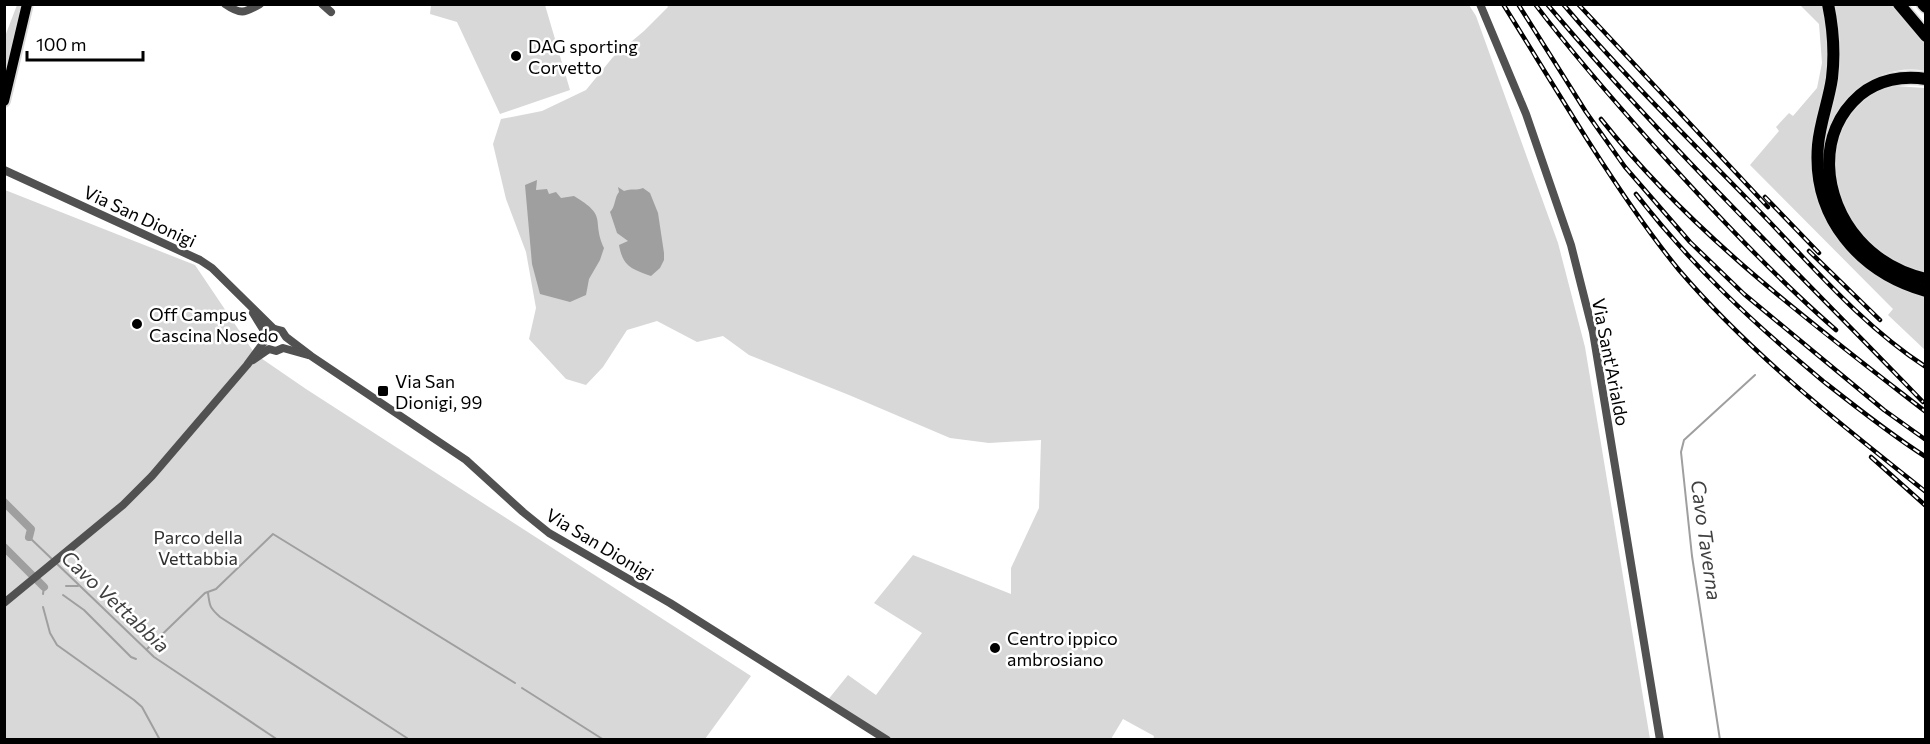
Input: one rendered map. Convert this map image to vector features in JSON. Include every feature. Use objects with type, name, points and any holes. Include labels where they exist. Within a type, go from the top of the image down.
[{"type":"highway","points":[[1828,4],[1833,37],[1833,62],[1832,77],[1820,130],[1818,154],[1820,184],[1827,206],[1838,228],[1860,256],[1884,274],[1903,284],[1926,291]]},
{"type":"highway","points":[[1899,4],[1926,36]]},
{"type":"highway","points":[[1926,79],[1911,77],[1883,81],[1864,92],[1846,108],[1840,118],[1831,139],[1828,161],[1832,185],[1842,215],[1859,241],[1894,268],[1926,279]]},
{"type":"main road","points":[[4,101],[27,4]]},
{"type":"street","points":[[225,4],[242,13],[260,4]]},
{"type":"street","points":[[322,4],[331,12]]},
{"type":"street","name":"Via Sant'Arialdo","points":[[1480,4],[1526,114],[1571,245],[1593,332],[1660,740]]},
{"type":"street","name":"Via San Dionigi","points":[[5,170],[200,260],[212,268],[274,329],[282,331],[286,337],[311,356],[466,460],[549,533],[678,608],[887,740]]},
{"type":"street","name":"Via San Dionigi","points":[[250,307],[269,350]]},
{"type":"street","name":"Via San Dionigi","points":[[4,603],[123,505],[152,476],[274,329]]},
{"type":"street","points":[[283,348],[286,337]]},
{"type":"street","name":"Via San Dionigi","points":[[247,364],[269,350],[275,351],[283,348],[311,356]]},
{"type":"green space","points":[[17,5],[22,5],[5,75],[4,39]]},
{"type":"green space","name":"DAG sporting Corvetto","points":[[431,5],[545,5],[570,90],[500,114],[457,22],[430,14]]},
{"type":"green space","points":[[667,5],[1469,5],[1476,16],[1558,243],[1585,347],[1650,739],[1153,740],[1154,736],[1123,719],[1111,739],[891,739],[827,701],[848,675],[876,695],[922,633],[874,603],[913,555],[1011,594],[1011,568],[1039,508],[1041,440],[989,443],[950,438],[749,355],[723,336],[697,342],[657,321],[627,330],[603,367],[586,385],[566,379],[529,339],[536,308],[526,252],[506,199],[493,144],[501,119],[542,111],[586,90],[613,57],[644,31],[668,7]]},
{"type":"green space","points":[[1800,5],[1893,5],[1925,44],[1925,71],[1903,70],[1881,75],[1886,89],[1895,86],[1925,88],[1925,350],[1888,315],[1893,309],[1750,165],[1779,131],[1776,127],[1789,113],[1793,116],[1817,88],[1822,63],[1819,24]]},
{"type":"green space","name":"Parco della Vettabbia","points":[[5,190],[195,265],[255,354],[751,676],[705,739],[5,739]]},
{"type":"shaded area","points":[[537,180],[536,190],[547,189],[549,194],[556,192],[561,198],[574,196],[592,209],[597,219],[604,248],[589,279],[586,295],[570,302],[540,294],[532,264],[525,185]]},
{"type":"shaded area","points":[[618,187],[624,191],[643,188],[650,193],[658,213],[664,260],[660,268],[651,276],[629,266],[623,258],[619,245],[628,241],[617,233],[610,212],[619,192]]},
{"type":"waterway","name":"Cavo Taverna","points":[[1720,740],[1692,556],[1681,452],[1684,440],[1755,375]]},
{"type":"waterway","points":[[4,502],[31,529],[29,537]]},
{"type":"waterway","points":[[147,649],[205,593],[216,589],[273,534],[515,683]]},
{"type":"waterway","name":"Cavo Vettabbia","points":[[29,537],[154,657],[278,740]]},
{"type":"waterway","points":[[4,547],[44,587]]},
{"type":"waterway","points":[[66,586],[78,586]]},
{"type":"waterway","points":[[43,594],[44,587]]},
{"type":"waterway","points":[[208,593],[211,606],[220,617],[410,740]]},
{"type":"waterway","points":[[63,595],[84,610],[131,657],[136,659]]},
{"type":"waterway","points":[[43,607],[50,633],[57,645],[142,707],[160,740]]},
{"type":"waterway","points":[[522,688],[604,740]]},
{"type":"railway","points":[[1503,4],[1612,178],[1679,270],[1736,330],[1797,387],[1926,492]]},
{"type":"railway","points":[[1518,4],[1586,112],[1625,167],[1690,242],[1744,294],[1884,410],[1926,440]]},
{"type":"railway","points":[[1535,4],[1609,95],[1699,195],[1766,264],[1836,330]]},
{"type":"railway","points":[[1547,4],[1685,157],[1923,402]]},
{"type":"railway","points":[[1563,4],[1636,85],[1840,296],[1882,334],[1926,367]]},
{"type":"railway","points":[[1578,4],[1768,207]]},
{"type":"railway","points":[[1601,119],[1636,161],[1713,239],[1796,310],[1926,412]]},
{"type":"railway","points":[[1636,194],[1701,270],[1772,337],[1848,401],[1926,457]]},
{"type":"railway","points":[[1765,197],[1819,253]]},
{"type":"railway","points":[[1809,251],[1880,320]]},
{"type":"railway","points":[[1871,457],[1926,506]]},
{"type":"place","name":"DAG sporting Corvetto","points":[[516,56]]},
{"type":"place","name":"Off Campus Cascina Nosedo","points":[[137,324]]},
{"type":"place","name":"Via San Dionigi, 99","points":[[383,391]]},
{"type":"place","name":"Centro ippico ambrosiano","points":[[995,648]]}]
